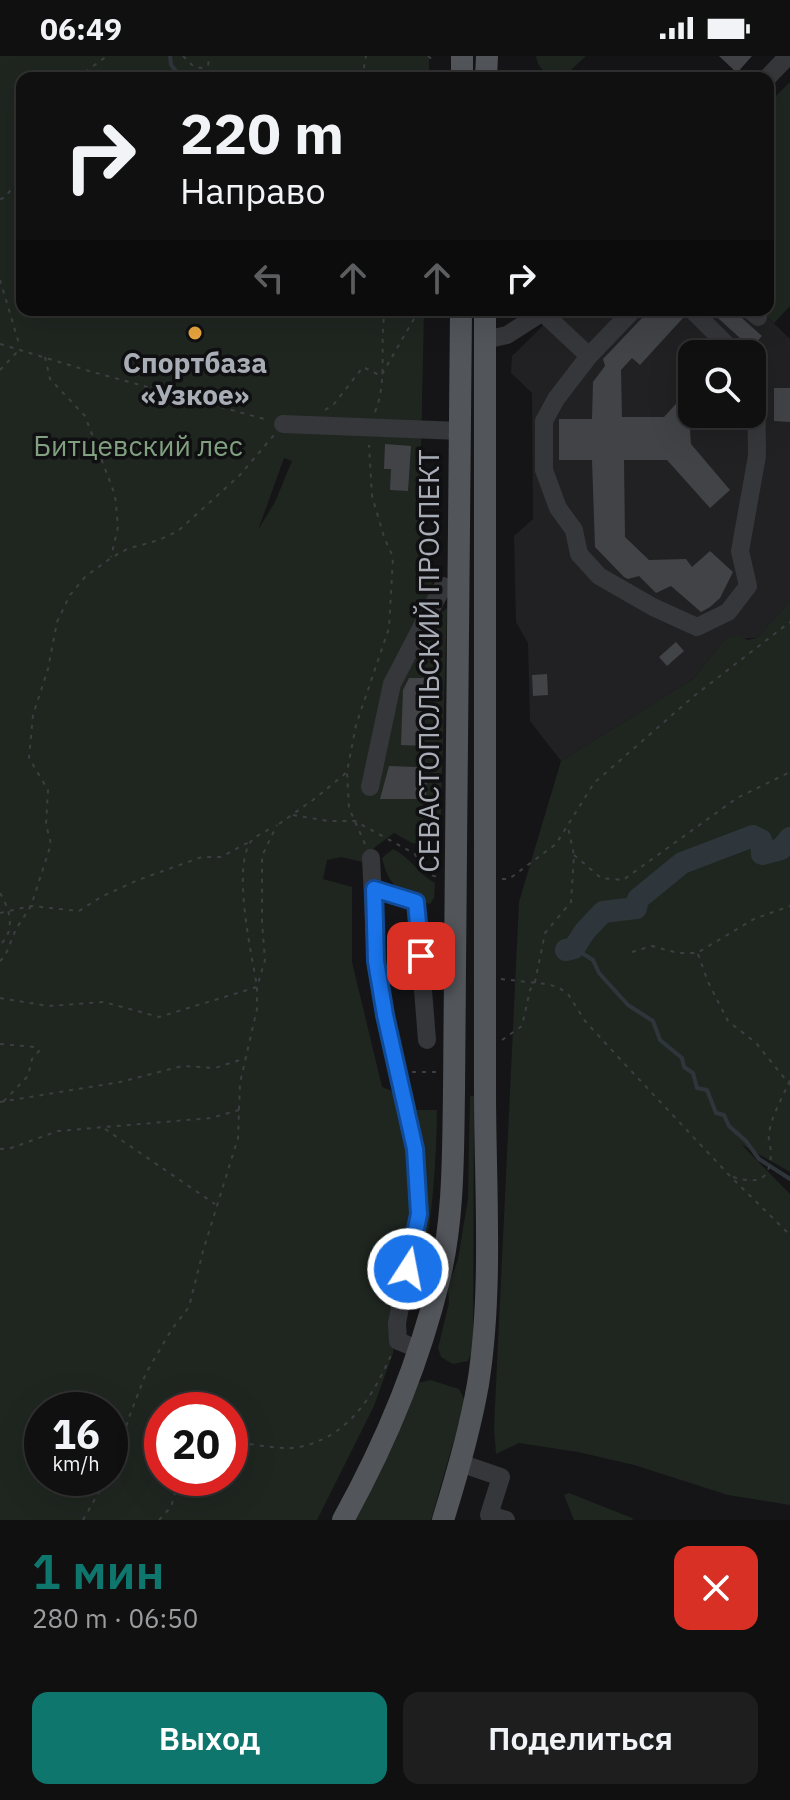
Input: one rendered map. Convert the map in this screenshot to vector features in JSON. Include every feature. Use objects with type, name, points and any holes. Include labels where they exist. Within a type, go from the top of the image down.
[{"type":"main road","name":"СЕВАСТОПОЛЬСКИЙ ПРОСПЕКТ","points":[[343,1520],[384,1436],[408,1345],[439,1279],[448,1226],[453,1162],[461,316]]},
{"type":"main road","name":"СЕВАСТОПОЛЬСКИЙ ПРОСПЕКТ","points":[[443,1520],[478,1383],[484,1327],[485,316]]},
{"type":"street","points":[[773,72],[788,56]]},
{"type":"street","points":[[485,340],[507,335],[538,316]]},
{"type":"street","points":[[549,316],[589,356]]},
{"type":"street","points":[[627,316],[589,356],[556,399],[544,421],[544,470],[558,508],[574,530],[579,554],[599,576],[653,607],[697,627],[728,612],[748,586],[740,551],[757,456],[757,428]]},
{"type":"street","points":[[698,316],[722,340]]},
{"type":"street","points":[[283,424],[460,431]]},
{"type":"street","points":[[370,787],[392,684],[443,586]]},
{"type":"street","points":[[371,858],[376,961],[415,1149],[419,1214],[397,1323],[408,1345]]},
{"type":"street","points":[[374,889],[416,902],[427,1040]]},
{"type":"street","points":[[460,1463],[501,1477],[489,1515],[506,1520]]},
{"type":"path","points":[[85,72],[107,56]]},
{"type":"path","points":[[183,56],[194,67],[203,68],[208,65],[210,56]]},
{"type":"path","points":[[428,56],[435,62]]},
{"type":"path","points":[[0,199],[16,184]]},
{"type":"path","points":[[0,280],[21,348]]},
{"type":"path","points":[[371,858],[349,808],[347,772],[356,725],[389,628],[393,557],[372,496],[368,428],[378,403],[384,316]]},
{"type":"path","points":[[381,376],[416,316]]},
{"type":"path","points":[[0,344],[283,424],[240,475],[178,531],[111,558],[86,576],[70,595],[57,622],[48,669],[33,715],[29,758],[48,790],[46,824],[51,844],[31,906],[0,961]]},
{"type":"path","points":[[0,370],[21,348]]},
{"type":"path","points":[[45,357],[50,379],[85,416],[115,495],[118,527],[111,558]]},
{"type":"path","points":[[323,411],[334,404],[363,367],[381,376]]},
{"type":"path","points":[[509,879],[556,844],[594,783],[694,696],[789,623]]},
{"type":"path","points":[[0,913],[31,906],[79,911],[138,880],[202,857],[221,857],[293,815],[347,772]]},
{"type":"path","points":[[574,855],[601,878],[623,880],[737,798],[790,772]]},
{"type":"path","points":[[293,815],[328,821],[355,821],[415,854],[425,873],[435,878]]},
{"type":"path","points":[[257,987],[266,949],[262,922],[262,856],[277,825]]},
{"type":"path","points":[[499,1042],[522,1026],[545,933],[571,902],[574,855],[568,826]]},
{"type":"path","points":[[128,1420],[146,1373],[189,1307],[238,1138],[240,1083],[257,1009],[242,862],[252,840]]},
{"type":"path","points":[[0,893],[10,909],[9,930],[6,940],[0,945]]},
{"type":"path","points":[[632,952],[652,946],[678,953],[697,953],[754,919],[790,906]]},
{"type":"path","points":[[697,953],[728,1021],[756,1043],[789,1083],[769,1134],[771,1153],[764,1178],[746,1180],[730,1176]]},
{"type":"path","points":[[500,978],[558,987],[568,994],[585,1021],[730,1176],[790,1235]]},
{"type":"path","points":[[0,998],[48,1006],[104,1002],[159,1017],[257,987]]},
{"type":"path","points":[[0,1044],[35,1047],[39,1051],[32,1059],[28,1076],[1,1102]]},
{"type":"path","points":[[1,1102],[120,1082],[182,1066],[215,1068],[246,1058]]},
{"type":"path","points":[[399,1072],[440,1072]]},
{"type":"path","points":[[0,1149],[58,1131],[211,1118],[241,1110]]},
{"type":"path","points":[[104,1128],[217,1205]]},
{"type":"path","points":[[248,1444],[298,1447],[345,1426],[408,1345]]},
{"type":"path","points":[[83,1520],[97,1496]]},
{"type":"path","points":[[159,1520],[171,1507],[174,1496]]},
{"type":"shaded area","points":[[553,316],[766,316],[790,339],[790,601],[757,638],[725,639],[693,679],[561,761],[530,721],[528,643],[516,622],[514,536],[533,519],[532,393],[511,373],[512,356]]},
{"type":"green space","name":"Битцевский лес","points":[[0,56],[429,56],[429,72],[16,72],[16,316],[424,316],[420,494],[424,563],[421,572],[435,586],[436,617],[447,608],[440,840],[430,846],[412,843],[394,833],[375,847],[363,862],[341,857],[327,860],[323,879],[352,887],[352,962],[382,1087],[395,1092],[407,1134],[414,1216],[393,1353],[374,1406],[317,1520],[0,1520]],"holes":[[[284,458],[292,461],[275,502],[258,530]]]},
{"type":"green space","points":[[536,56],[586,56],[569,72],[546,72]]},
{"type":"green space","points":[[790,82],[790,306],[774,323],[766,316],[774,316],[774,98]]},
{"type":"green space","points":[[790,601],[790,1172],[741,1144],[790,1194],[790,1505],[728,1495],[634,1465],[578,1452],[519,1443],[496,1454],[494,1428],[519,902],[561,761],[693,679],[725,639],[739,635],[747,640],[757,638]]},
{"type":"green space","points":[[393,849],[435,883],[434,898],[430,904],[404,893],[393,883],[382,858]]},
{"type":"green space","points":[[470,1096],[474,1096],[473,1349],[468,1361],[453,1364],[441,1357],[438,1348],[468,1199]]},
{"type":"green space","points":[[417,1110],[437,1110],[432,1205],[416,1298],[415,1267],[423,1154]]},
{"type":"green space","points":[[430,1380],[459,1389],[465,1401],[431,1520],[353,1520],[414,1384]]},
{"type":"green space","points":[[569,1493],[633,1520],[574,1520],[564,1495]]},
{"type":"building","points":[[719,56],[752,56],[736,72]]},
{"type":"building","points":[[643,316],[682,316],[640,365],[632,358],[621,370],[622,417],[664,417],[678,402],[678,428],[692,428],[691,444],[730,490],[710,508],[667,460],[624,460],[625,537],[649,560],[686,559],[692,567],[710,551],[733,572],[720,598],[701,612],[671,586],[656,593],[639,576],[624,577],[595,547],[592,460],[559,460],[559,419],[592,419],[593,382],[605,366],[603,359]]},
{"type":"building","points":[[716,316],[740,316],[762,336],[758,340],[742,340]]},
{"type":"building","points":[[774,388],[790,388],[790,422],[774,421]]},
{"type":"building","points":[[385,444],[411,446],[408,491],[390,490],[391,469],[384,469]]},
{"type":"building","points":[[676,642],[684,651],[667,666],[659,657]]},
{"type":"building","points":[[547,674],[548,695],[533,696],[532,675]]},
{"type":"building","points":[[409,678],[425,678],[423,746],[401,745],[403,690]]},
{"type":"building","points":[[389,766],[417,767],[417,774],[427,774],[426,799],[380,799]]},
{"type":"waterway","points":[[170,56],[171,65],[177,72]]},
{"type":"waterway","points":[[566,950],[574,948],[603,912],[636,908],[638,899],[682,863],[753,836],[761,840],[762,854],[781,849],[790,838]]},
{"type":"waterway","points":[[574,948],[593,960],[599,973],[628,1005],[653,1021],[660,1040],[682,1058],[684,1067],[693,1073],[697,1088],[707,1090],[716,1113],[724,1115],[729,1126],[746,1141],[759,1159],[790,1179]]},
{"type":"place","name":"Спортбаза «Узкое»","points":[[195,333]]},
{"type":"route","points":[[408,1269],[419,1214],[415,1149],[376,961],[374,889],[416,902],[421,956]]}]
